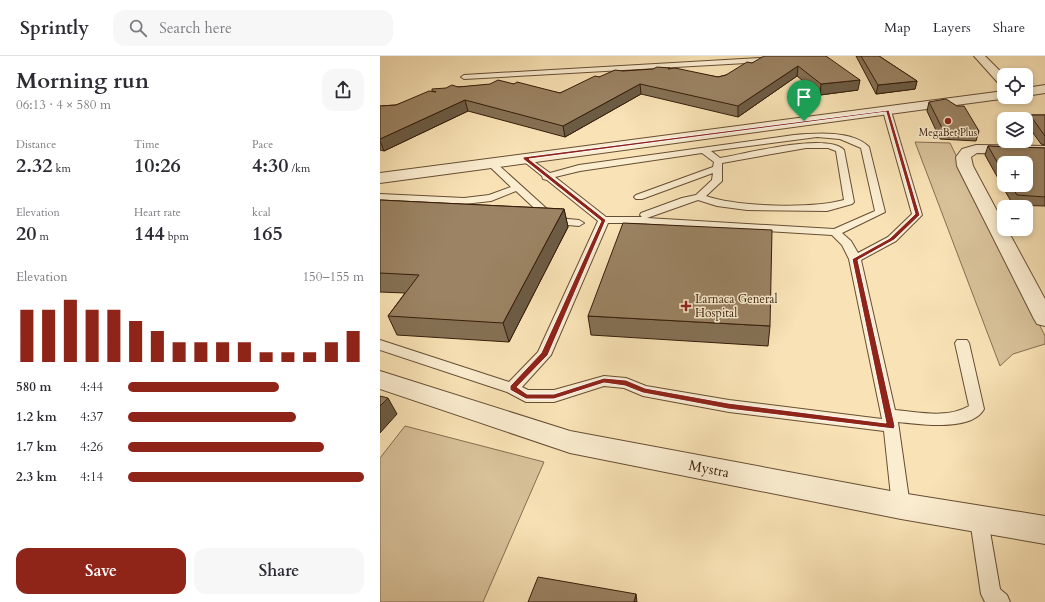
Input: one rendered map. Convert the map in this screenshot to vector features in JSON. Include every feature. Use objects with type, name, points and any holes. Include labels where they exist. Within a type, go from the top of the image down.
[{"type":"street","points":[[979,56],[997,75]]},
{"type":"street","points":[[1033,91],[1045,89]]},
{"type":"street","points":[[380,178],[997,96]]},
{"type":"street","points":[[1045,150],[976,149],[967,152],[963,157],[965,166],[1045,319]]},
{"type":"street","name":"Mystra","points":[[380,380],[570,442],[901,506],[1045,530]]},
{"type":"lane","points":[[464,76],[798,58],[796,56]]},
{"type":"lane","points":[[855,259],[892,239],[917,215],[887,111]]},
{"type":"lane","points":[[525,158],[546,177],[604,220],[634,220],[835,232],[880,212],[865,147],[842,137],[817,135],[704,150],[579,168],[546,177]]},
{"type":"lane","points":[[639,197],[718,164],[806,145],[829,145],[840,150],[849,202],[827,208],[747,207],[717,203],[699,197],[685,200],[645,214]]},
{"type":"lane","points":[[699,197],[717,180],[718,164],[704,150]]},
{"type":"lane","points":[[490,163],[554,221]]},
{"type":"lane","points":[[381,198],[464,201],[491,198],[516,188]]},
{"type":"lane","points":[[512,388],[544,355],[604,220]]},
{"type":"lane","points":[[540,221],[579,223]]},
{"type":"lane","points":[[835,232],[847,243],[855,259],[890,421],[901,506]]},
{"type":"lane","points":[[380,345],[512,388],[526,396],[554,396],[604,381],[619,382],[626,383],[643,391],[728,406],[890,421],[952,420],[967,416],[977,409],[962,343]]},
{"type":"lane","points":[[979,520],[991,594],[1000,602]]},
{"type":"shaded area","points":[[915,142],[950,143],[1045,336],[1045,344],[1013,354],[1000,366]]},
{"type":"shaded area","points":[[405,426],[544,462],[483,602],[380,602],[380,458]]},
{"type":"building","points":[[764,56],[826,56],[860,80],[821,84],[798,66],[738,106],[640,84],[563,126],[465,100],[380,139],[380,106],[396,105],[429,91],[436,92],[432,91],[432,89],[446,88],[452,85],[458,87],[490,84],[498,80],[514,84],[517,82],[560,93],[595,76],[599,77],[615,70],[623,71],[653,69],[657,67],[670,68],[668,69],[675,68],[718,77],[726,75],[747,62],[752,63]]},
{"type":"building","points":[[861,56],[879,56],[917,81],[878,85]]},
{"type":"building","points":[[946,99],[957,106],[964,106],[979,131],[943,130],[929,102]]},
{"type":"building","points":[[1033,115],[1045,115],[1045,136],[1033,119]]},
{"type":"building","points":[[988,146],[997,146],[997,148],[1045,148],[1045,197],[1017,195],[1015,192],[1033,192],[1033,156],[997,156],[997,162]]},
{"type":"building","points":[[380,200],[564,209],[503,323],[388,316],[419,275],[380,273]]},
{"type":"building","name":"Larnaca General Hospital","points":[[623,223],[772,230],[770,326],[588,316]]},
{"type":"building","points":[[380,396],[388,398],[380,406]]},
{"type":"building","points":[[538,577],[636,594],[634,602],[528,602]]},
{"type":"place","name":"MegaBet Plus","points":[[948,121]]},
{"type":"place","name":"Larnaca General Hospital","points":[[686,306]]},
{"type":"route","points":[[887,111],[917,215],[892,239],[855,259],[891,426],[728,406],[643,391],[626,383],[604,381],[579,387],[554,396],[526,396],[512,388],[544,355],[604,220],[546,177],[525,158],[804,121],[887,111]]}]
